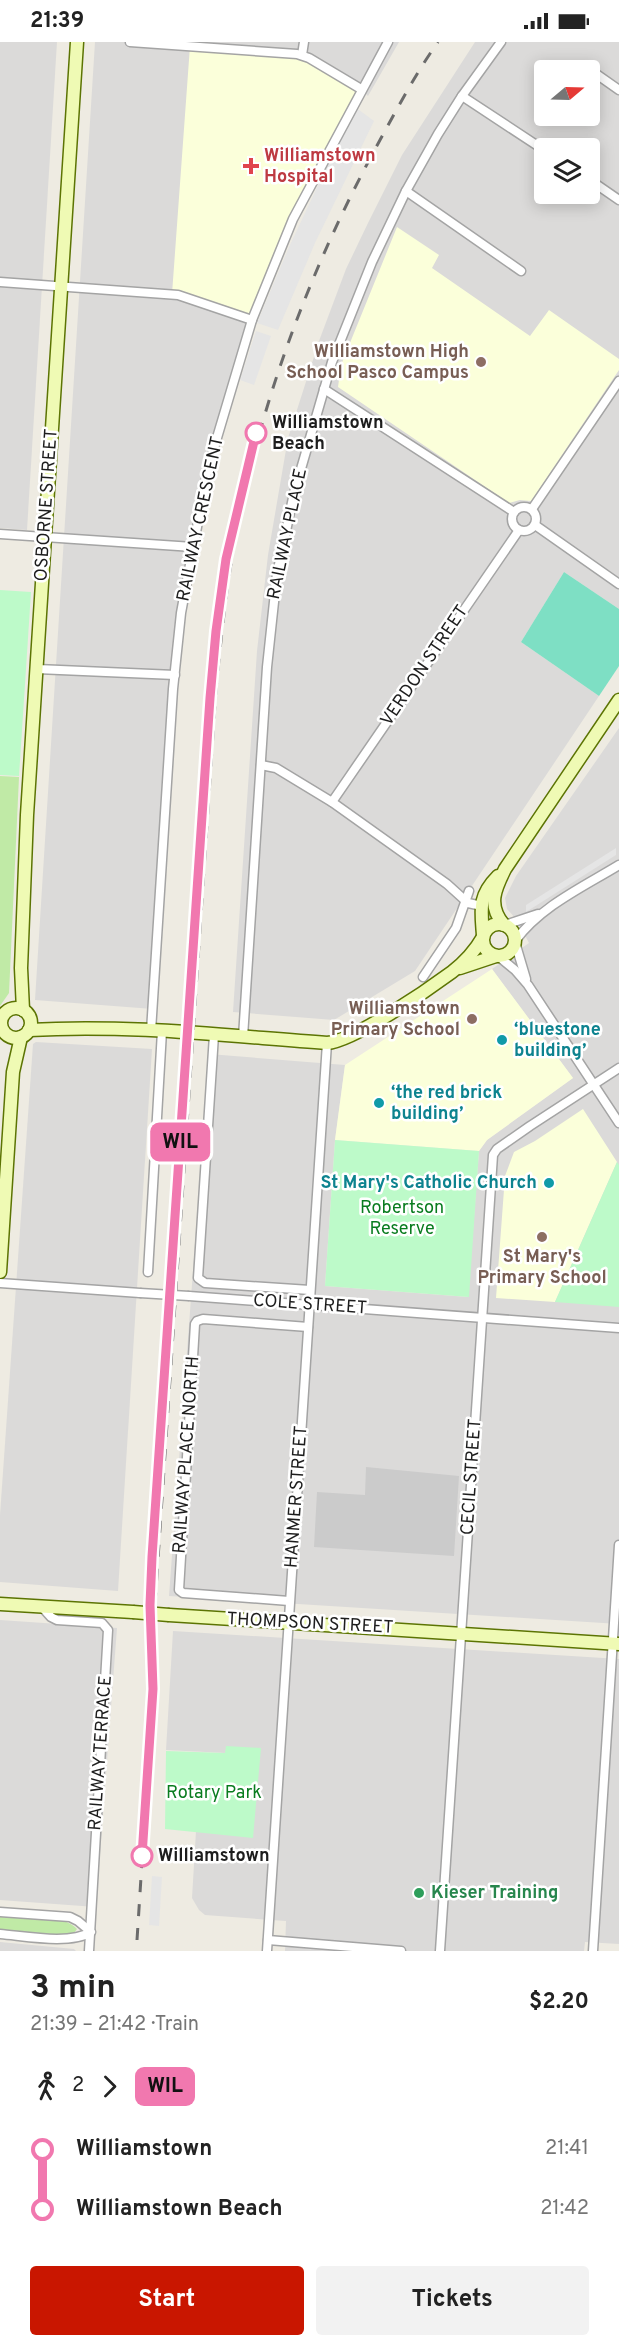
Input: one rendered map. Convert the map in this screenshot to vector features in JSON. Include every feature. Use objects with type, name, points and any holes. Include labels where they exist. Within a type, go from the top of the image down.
[{"type":"street","name":"OSBORNE STREET","points":[[0,1272],[13,1072],[13,1023],[21,968],[27,815],[77,42]]},
{"type":"street","points":[[130,42],[302,55],[361,89]]},
{"type":"street","points":[[302,55],[303,42]]},
{"type":"street","name":"RAILWAY CRESCENT","points":[[148,1272],[157,1031],[175,675],[181,613],[208,468],[252,320],[293,219],[388,42]]},
{"type":"street","name":"RAILWAY PLACE","points":[[243,1037],[267,667],[277,574],[294,493],[324,389],[372,261],[406,191],[462,96],[501,42]]},
{"type":"street","points":[[600,77],[619,90]]},
{"type":"street","points":[[462,96],[534,143]]},
{"type":"street","points":[[600,187],[619,200]]},
{"type":"street","points":[[406,191],[521,271]]},
{"type":"street","points":[[0,282],[178,295],[252,320]]},
{"type":"street","points":[[532,509],[619,381]]},
{"type":"street","points":[[324,389],[514,512]]},
{"type":"street","points":[[514,512],[523,507],[532,509]]},
{"type":"street","points":[[514,512],[513,523],[519,530],[528,531],[535,525],[536,517],[532,509]]},
{"type":"street","points":[[535,525],[619,584]]},
{"type":"street","name":"VERDON STREET","points":[[332,802],[519,530]]},
{"type":"street","points":[[0,534],[193,547]]},
{"type":"street","points":[[37,669],[175,675]]},
{"type":"street","points":[[619,700],[505,869],[488,887],[483,936],[486,949],[512,967],[528,985],[619,1123]]},
{"type":"street","points":[[261,765],[276,768],[332,802],[447,884],[472,905],[486,900]]},
{"type":"street","points":[[453,971],[508,954],[526,927],[541,913],[619,865]]},
{"type":"street","points":[[447,884],[469,891],[486,900],[504,925],[512,930],[528,985]]},
{"type":"street","points":[[423,976],[456,928],[469,891]]},
{"type":"street","points":[[13,1023],[68,1028],[338,1041],[362,1030],[453,971],[473,953],[492,925],[504,925],[541,913]]},
{"type":"street","points":[[214,1035],[198,1278],[205,1283],[310,1290]]},
{"type":"street","name":"HANMER STREET","points":[[267,1951],[327,1042]]},
{"type":"street","name":"CECIL STREET","points":[[440,1951],[493,1155],[497,1149],[530,1126],[619,1068]]},
{"type":"street","name":"COLE STREET","points":[[0,1283],[619,1328]]},
{"type":"street","name":"RAILWAY PLACE NORTH","points":[[289,1601],[183,1593],[179,1590],[195,1325],[197,1321],[203,1319],[308,1327]]},
{"type":"street","points":[[593,1951],[616,1643],[619,1545]]},
{"type":"street","name":"THOMPSON STREET","points":[[0,1604],[616,1643]]},
{"type":"street","name":"RAILWAY TERRACE","points":[[42,1607],[54,1619],[102,1623],[108,1630],[91,1932],[88,1951]]},
{"type":"street","points":[[0,1912],[70,1917],[91,1932],[81,1937],[70,1938],[0,1934]]},
{"type":"street","name":"RAILWAY TERRACE","points":[[70,1938],[84,1941],[88,1951]]},
{"type":"street","points":[[268,1940],[400,1951]]},
{"type":"shaded area","points":[[0,42],[57,42],[27,530],[0,528]]},
{"type":"shaded area","points":[[95,42],[399,42],[368,96],[361,89],[309,58],[252,320],[208,468],[175,675],[153,1009],[35,1000]]},
{"type":"shaded area","points":[[475,42],[619,42],[619,609],[564,572],[521,642],[599,696],[415,971],[334,1020],[233,1012],[257,651],[268,555],[288,438],[319,341],[346,269],[402,155]]},
{"type":"shaded area","name":"Williamstown Hospital","points":[[190,46],[292,53],[361,89],[293,219],[252,320],[172,294]]},
{"type":"shaded area","points":[[355,107],[374,121],[315,243],[278,330],[257,323],[289,247]]},
{"type":"shaded area","name":"Williamstown High School Pasco Campus","points":[[397,227],[439,255],[432,268],[530,336],[549,310],[619,359],[619,370],[531,501],[520,500],[509,503],[338,387],[341,365]]},
{"type":"shaded area","points":[[256,331],[271,336],[254,385],[240,380]]},
{"type":"shaded area","points":[[619,728],[619,1624],[169,1596],[209,1054],[345,1065],[335,1140],[325,1286],[468,1297],[479,1151],[487,1140],[573,1078],[492,969],[529,943],[517,920],[507,909],[505,898],[516,876]]},
{"type":"shaded area","points":[[616,848],[616,855],[526,912],[526,905]]},
{"type":"shaded area","name":"Williamstown Primary School","points":[[492,969],[573,1078],[487,1140],[479,1151],[335,1140],[345,1065]]},
{"type":"shaded area","points":[[36,1042],[152,1049],[118,1591],[0,1582],[0,1515],[33,1044]]},
{"type":"shaded area","name":"St Mary's Primary School","points":[[583,1109],[617,1162],[555,1302],[496,1298],[505,1176],[514,1152]]},
{"type":"shaded area","points":[[366,1467],[459,1476],[454,1556],[314,1547],[317,1492],[365,1495]]},
{"type":"shaded area","points":[[0,1620],[117,1628],[96,1907],[0,1900]]},
{"type":"shaded area","points":[[173,1631],[619,1659],[619,1944],[585,1942],[584,1951],[285,1951],[286,1921],[205,1915],[192,1898],[196,1831],[253,1837],[226,1747],[226,1753],[166,1750]]},
{"type":"shaded area","points":[[152,1876],[162,1877],[159,1926],[149,1925]]},
{"type":"shaded area","points":[[0,1942],[74,1949],[76,1951],[0,1951]]},
{"type":"green space","points":[[564,572],[619,609],[619,666],[599,696],[521,642]]},
{"type":"green space","points":[[0,590],[31,592],[19,776],[0,775]]},
{"type":"green space","points":[[0,776],[19,777],[9,993],[0,1006]]},
{"type":"green space","name":"Robertson Reserve","points":[[335,1140],[479,1151],[469,1297],[325,1286]]},
{"type":"green space","points":[[617,1162],[619,1165],[619,1307],[555,1302]]},
{"type":"green space","name":"Rotary Park","points":[[226,1746],[261,1748],[253,1838],[165,1829],[166,1751],[225,1753]]},
{"type":"green space","points":[[0,1916],[52,1919],[71,1924],[77,1929],[74,1933],[67,1935],[0,1931]]},
{"type":"railway","points":[[137,1940],[153,1689],[155,1604],[216,689],[232,558],[259,436],[291,334],[332,235],[355,187],[407,90],[438,42]]},
{"type":"train","name":"WIL","points":[[142,1856],[153,1689],[150,1605],[152,1557],[210,698],[226,559],[256,433]]},
{"type":"place","name":"Williamstown Hospital","points":[[251,166]]},
{"type":"place","name":"Williamstown High School Pasco Campus","points":[[481,362]]},
{"type":"place","name":"Williamstown Beach","points":[[256,433]]},
{"type":"place","name":"Williamstown Primary School","points":[[472,1019]]},
{"type":"place","name":"‘bluestone building’","points":[[502,1040]]},
{"type":"place","name":"‘the red brick building’","points":[[379,1103]]},
{"type":"place","name":"St Mary's Catholic Church","points":[[549,1183]]},
{"type":"place","name":"St Mary's Primary School","points":[[542,1237]]},
{"type":"place","name":"Williamstown","points":[[142,1856]]},
{"type":"place","name":"Kieser Training","points":[[419,1893]]}]
